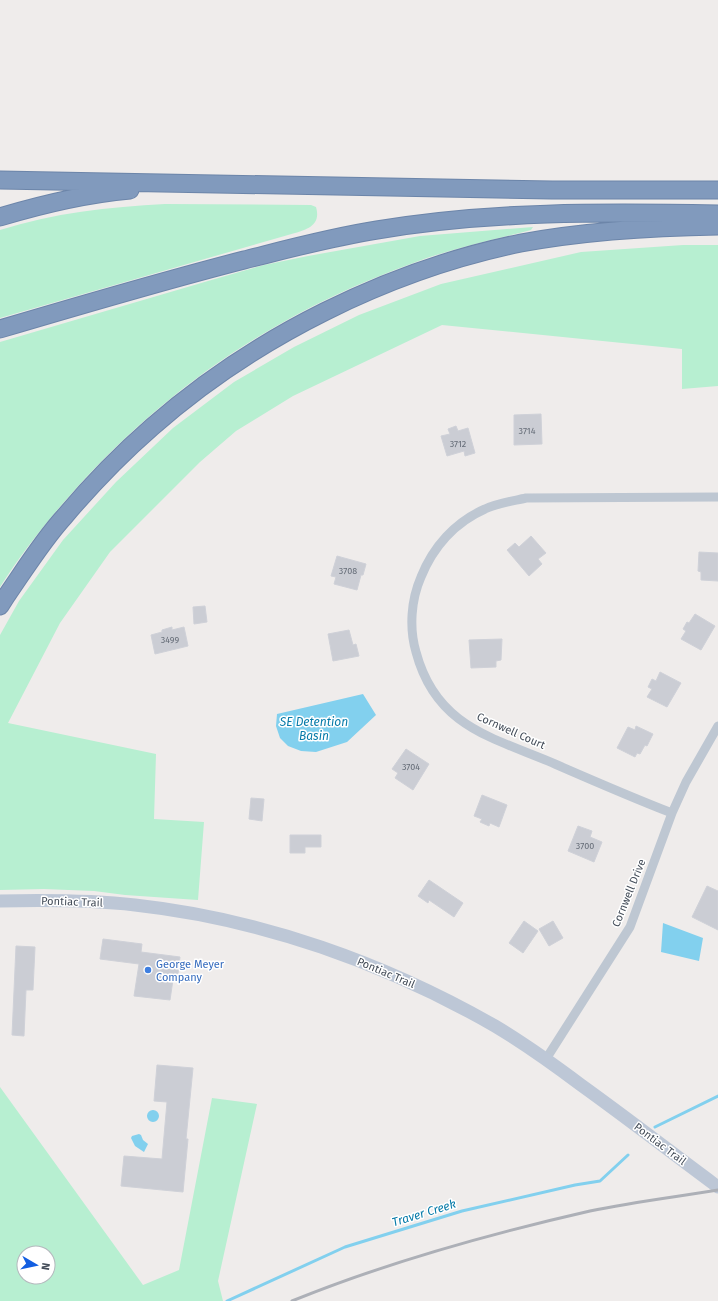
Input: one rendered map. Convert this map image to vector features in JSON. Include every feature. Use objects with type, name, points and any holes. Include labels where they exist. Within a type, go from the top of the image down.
[{"type":"highway","points":[[0,180],[552,190],[718,190]]},
{"type":"highway","points":[[0,216],[39,205],[113,192],[202,184]]},
{"type":"highway","points":[[0,329],[168,280],[309,243],[376,230],[447,220],[536,214],[718,214]]},
{"type":"highway","points":[[0,606],[63,518],[113,463],[153,426],[205,385],[248,355],[310,319],[357,296],[404,277],[470,256],[521,244],[590,233],[666,227],[718,226]]},
{"type":"main road","name":"Pontiac Trail","points":[[0,901],[67,901],[136,906],[202,915],[253,926],[363,962],[419,987],[496,1027],[546,1059],[718,1187]]},
{"type":"street","name":"Cornwell Court","points":[[672,813],[478,732],[454,716],[445,707],[426,681],[415,648],[412,613],[419,582],[433,552],[454,528],[485,509],[506,502],[526,498],[718,497]]},
{"type":"street","name":"Cornwell Drive","points":[[546,1059],[630,927],[672,813],[686,782],[718,726]]},
{"type":"green space","points":[[165,204],[311,205],[316,207],[317,218],[313,225],[300,231],[0,318],[0,230],[61,215],[123,207]]},
{"type":"green space","points":[[533,227],[531,230],[444,252],[366,281],[319,303],[273,328],[229,355],[187,386],[147,419],[109,454],[53,515],[25,550],[0,587],[0,342],[264,265],[420,236]]},
{"type":"green space","points":[[683,245],[718,245],[718,386],[682,389],[682,349],[442,325],[293,396],[236,431],[200,462],[110,552],[60,623],[8,723],[156,754],[154,819],[204,822],[198,900],[125,895],[94,891],[44,889],[0,890],[0,635],[19,601],[63,540],[116,482],[173,428],[234,382],[294,347],[359,315],[441,284],[581,252]]},
{"type":"green space","points":[[0,1087],[143,1285],[179,1270],[212,1098],[257,1104],[218,1281],[223,1301],[0,1301]]},
{"type":"water","name":"SE Detention Basin","points":[[363,694],[376,715],[347,742],[316,752],[301,751],[288,746],[280,738],[276,726],[277,714]]},
{"type":"water","points":[[663,923],[703,938],[699,961],[661,952]]},
{"type":"water","points":[[151,1110],[155,1110],[159,1116],[155,1122],[151,1122],[147,1118],[147,1114]]},
{"type":"water","points":[[139,1134],[148,1144],[144,1152],[135,1146],[131,1138],[132,1136]]},
{"type":"building","points":[[541,414],[542,444],[514,445],[514,415]]},
{"type":"building","points":[[456,426],[458,431],[468,428],[475,453],[465,456],[464,451],[447,456],[441,436],[450,434],[448,429]]},
{"type":"building","points":[[531,536],[546,553],[538,559],[542,564],[529,576],[507,550],[515,543],[519,547]]},
{"type":"building","points":[[699,552],[718,553],[718,581],[701,580],[701,572],[698,571]]},
{"type":"building","points":[[337,556],[366,564],[357,590],[334,584],[336,577],[331,576]]},
{"type":"building","points":[[205,606],[207,622],[194,624],[193,607]]},
{"type":"building","points":[[695,614],[715,626],[701,650],[681,639],[686,631],[683,629],[687,622],[689,623]]},
{"type":"building","points":[[172,627],[172,630],[184,627],[188,646],[155,654],[151,635]]},
{"type":"building","points":[[349,630],[353,645],[356,644],[359,656],[333,661],[328,634]]},
{"type":"building","points":[[502,639],[501,660],[496,661],[496,667],[471,668],[469,640]]},
{"type":"building","points":[[660,672],[681,683],[667,707],[647,697],[652,689],[648,687],[652,679],[656,681]]},
{"type":"building","points":[[636,726],[653,734],[647,746],[645,745],[640,754],[637,753],[635,757],[617,748],[628,727],[635,730]]},
{"type":"building","points":[[406,749],[429,764],[413,790],[395,778],[398,773],[392,769]]},
{"type":"building","points":[[482,795],[507,805],[499,827],[490,823],[489,826],[480,822],[482,819],[474,816]]},
{"type":"building","points":[[251,798],[264,799],[262,821],[249,819]]},
{"type":"building","points":[[578,826],[592,831],[590,837],[602,842],[594,862],[568,851]]},
{"type":"building","points":[[290,835],[321,835],[321,847],[305,847],[305,853],[290,853]]},
{"type":"building","points":[[429,880],[463,903],[454,917],[429,900],[428,903],[418,896]]},
{"type":"building","points":[[707,886],[718,891],[718,930],[692,917]]},
{"type":"building","points":[[524,921],[538,931],[523,953],[509,943]]},
{"type":"building","points":[[553,921],[563,938],[549,946],[539,929]]},
{"type":"building","points":[[103,939],[142,944],[141,952],[180,957],[178,974],[174,973],[170,1000],[134,996],[139,964],[100,959]]},
{"type":"building","points":[[16,946],[35,947],[33,990],[26,990],[24,1036],[12,1035]]},
{"type":"building","points":[[157,1065],[193,1068],[186,1139],[188,1139],[183,1192],[121,1186],[124,1156],[162,1159],[167,1102],[154,1101]]},
{"type":"waterway","name":"Traver Creek","points":[[655,1127],[718,1096]]},
{"type":"waterway","name":"Traver Creek","points":[[227,1301],[345,1247],[462,1211],[575,1185],[600,1181],[628,1155]]},
{"type":"railway","points":[[292,1301],[402,1261],[514,1229],[590,1211],[718,1190]]},
{"type":"place","name":"George Meyer Company","points":[[148,970]]}]
